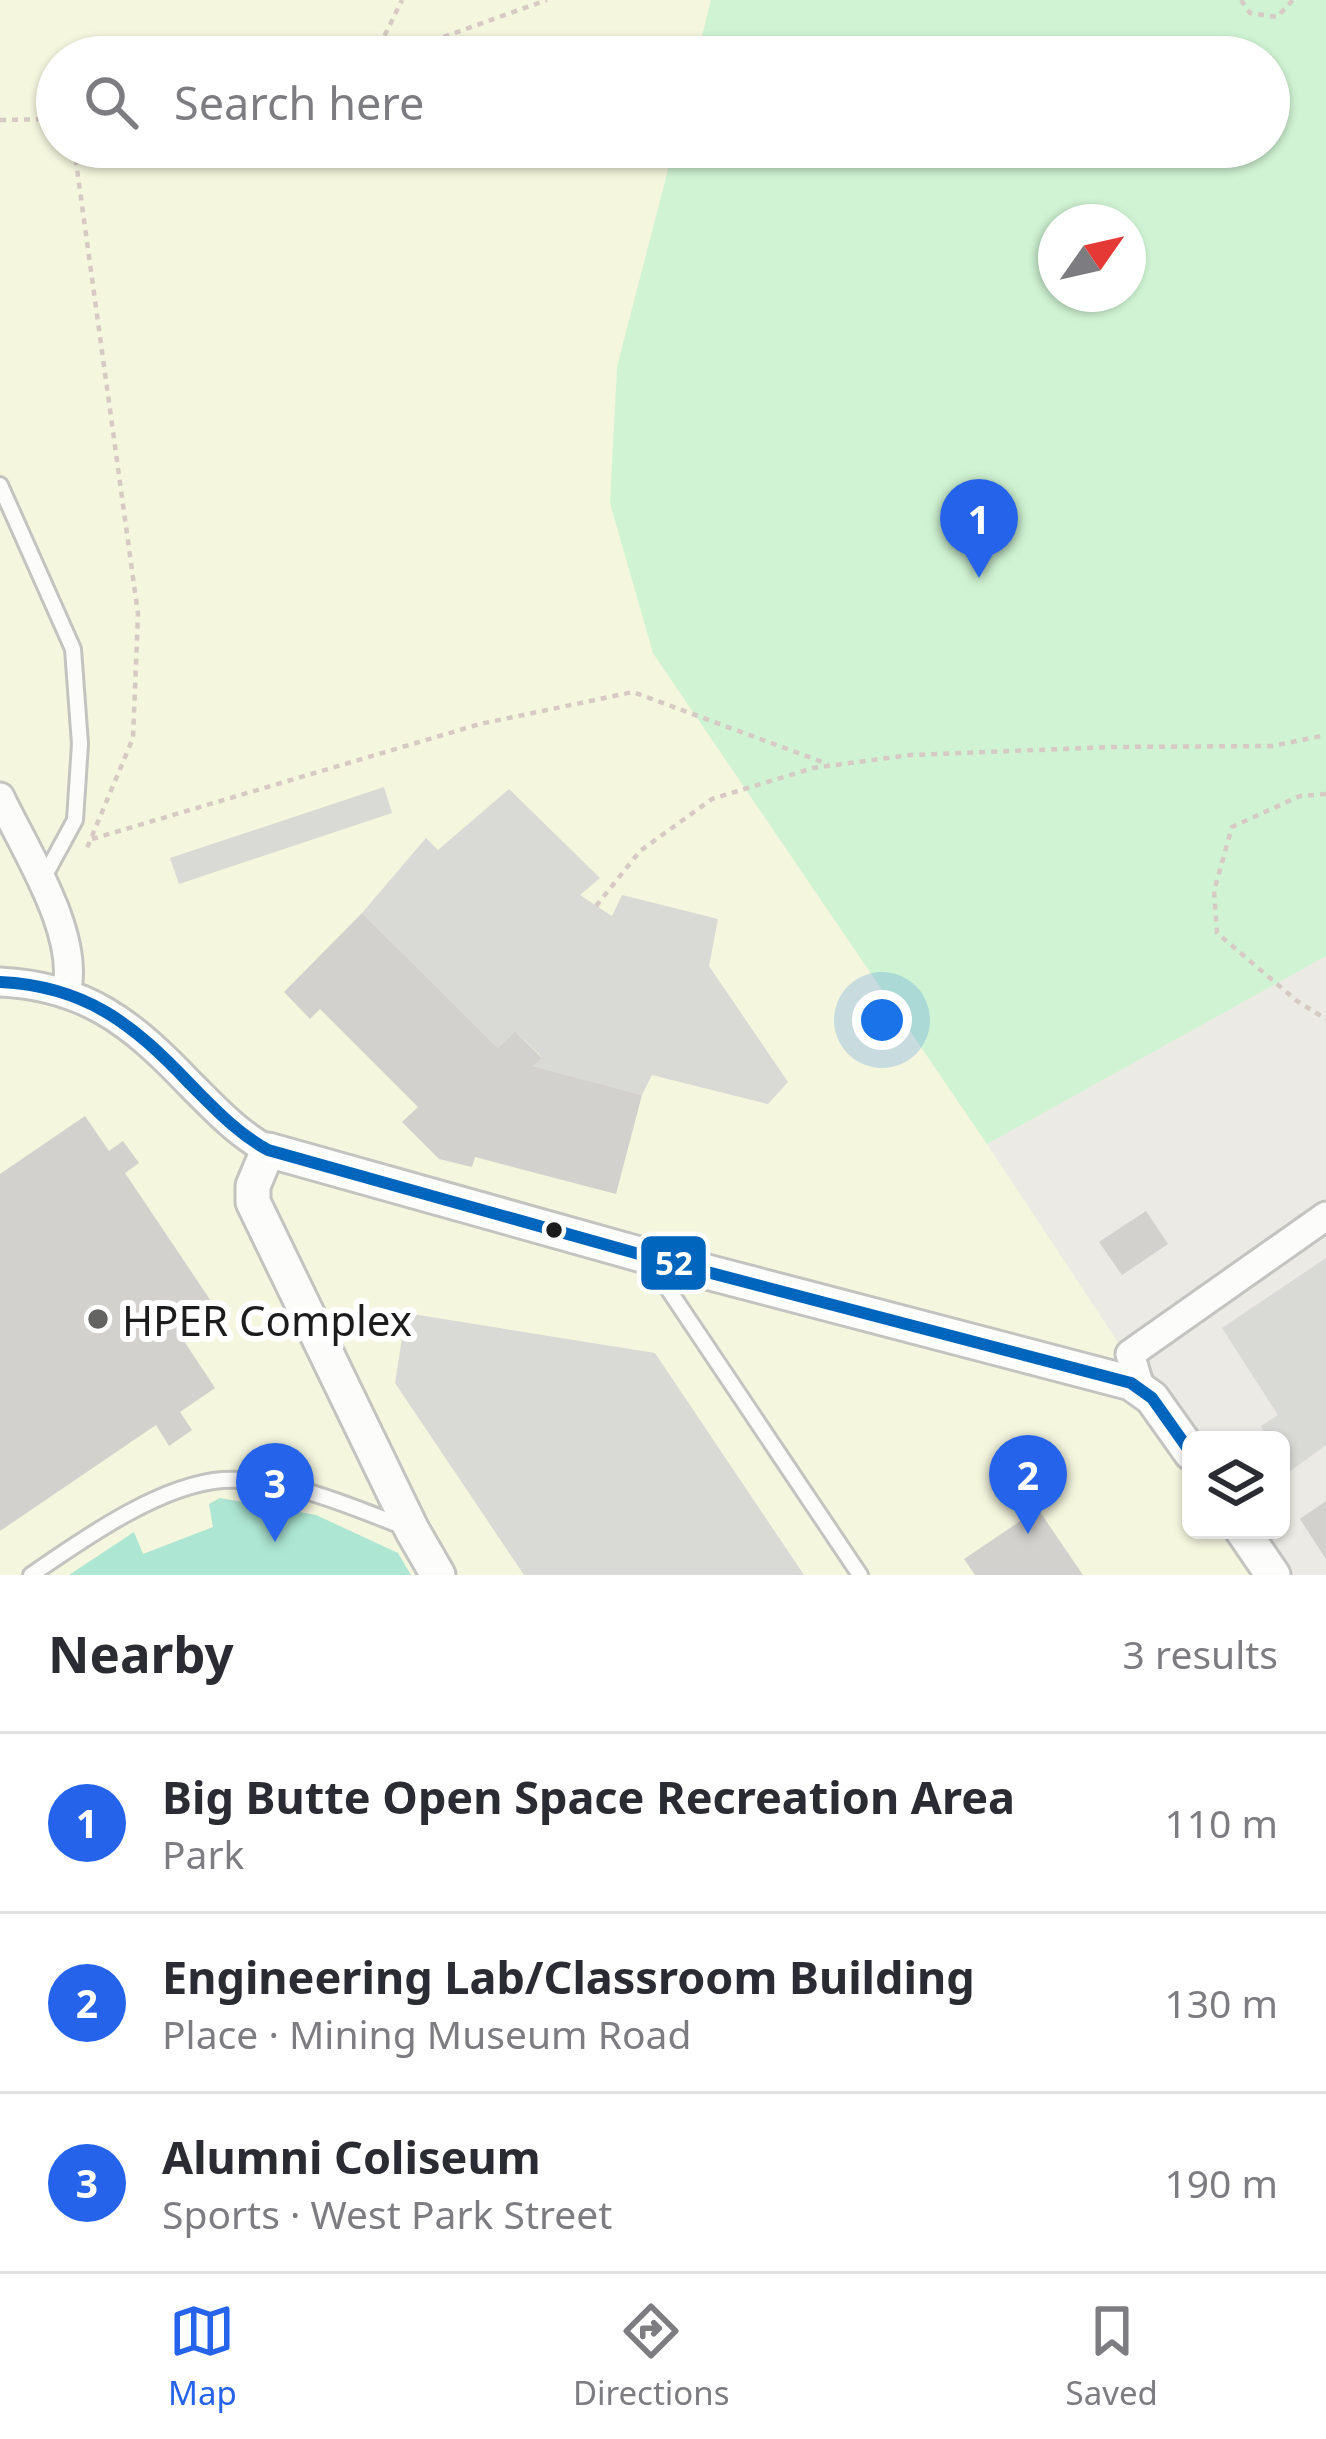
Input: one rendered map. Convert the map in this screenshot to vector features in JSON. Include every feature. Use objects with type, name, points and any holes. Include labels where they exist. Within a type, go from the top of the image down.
[{"type":"street","points":[[0,797],[70,958],[66,993]]},
{"type":"street","points":[[0,982],[28,983],[66,993],[115,1014],[233,1127],[268,1150],[646,1256],[1101,1373],[1146,1394]]},
{"type":"street","points":[[268,1150],[253,1186],[253,1202],[412,1530],[439,1575]]},
{"type":"street","points":[[1182,1441],[1146,1394],[1130,1354],[1326,1216]]},
{"type":"street","points":[[1248,1539],[1273,1575]]},
{"type":"lane","points":[[0,484],[73,649],[80,744],[75,820],[40,884]]},
{"type":"lane","points":[[646,1256],[860,1575]]},
{"type":"lane","points":[[31,1575],[179,1488],[224,1480],[312,1491],[412,1530]]},
{"type":"path","points":[[384,36],[402,0]]},
{"type":"path","points":[[446,36],[547,0]]},
{"type":"path","points":[[1240,0],[1250,13],[1277,17],[1293,0]]},
{"type":"path","points":[[0,120],[36,119]]},
{"type":"path","points":[[77,168],[138,614],[134,737],[81,856]]},
{"type":"path","points":[[92,839],[480,724],[633,692],[832,766]]},
{"type":"path","points":[[596,906],[640,851],[712,799],[832,766],[910,755],[1272,746],[1326,735]]},
{"type":"path","points":[[1326,794],[1300,796],[1232,827],[1214,891],[1217,933],[1297,1001],[1326,1019]]},
{"type":"shaded area","points":[[0,0],[711,0],[702,36],[36,36],[36,168],[669,168],[617,367],[653,653],[1182,1439],[1182,1539],[1248,1539],[1273,1575],[0,1575]]},
{"type":"shaded area","points":[[384,787],[392,813],[179,884],[170,858]]},
{"type":"shaded area","points":[[509,789],[600,878],[580,895],[612,916],[622,895],[718,919],[709,966],[788,1082],[768,1104],[652,1075],[642,1095],[533,1066],[542,1057],[515,1031],[498,1048],[362,913],[426,838],[438,850]]},
{"type":"shaded area","points":[[1326,1258],[1326,1445],[1290,1471],[1290,1431],[1264,1431],[1261,1426],[1278,1415],[1222,1328]]},
{"type":"shaded area","points":[[406,1313],[655,1353],[804,1575],[524,1575],[395,1383]]},
{"type":"green space","points":[[711,0],[1326,0],[1326,956],[987,1144],[653,653],[610,503],[617,367],[669,168],[1290,168],[1290,36],[702,36]]},
{"type":"green space","points":[[220,1498],[316,1515],[398,1553],[411,1575],[69,1575],[134,1532],[143,1554],[213,1527],[209,1504]]},
{"type":"building","points":[[362,913],[498,1048],[515,1031],[542,1058],[533,1066],[642,1095],[616,1194],[475,1157],[472,1167],[439,1159],[402,1122],[418,1107],[320,1009],[310,1019],[284,992]]},
{"type":"building","name":"HPER Complex","points":[[85,1116],[109,1151],[123,1141],[139,1163],[125,1173],[215,1307],[178,1332],[215,1388],[180,1412],[192,1430],[169,1446],[156,1425],[0,1531],[0,1174]]},
{"type":"building","points":[[1146,1211],[1168,1244],[1122,1275],[1099,1242]]},
{"type":"building","points":[[1326,1501],[1326,1559],[1300,1519]]},
{"type":"building","points":[[1038,1509],[1083,1575],[975,1575],[964,1559]]},
{"type":"transit line","name":"52","points":[[0,982],[58,991],[106,1012],[148,1043],[236,1128],[268,1150],[646,1256],[1131,1383],[1152,1398],[1182,1440]]},
{"type":"place","name":"Big Butte Open Space Recreation Area","points":[[979,578]]},
{"type":"place","name":"HPER Complex","points":[[98,1319]]},
{"type":"place","name":"Engineering Lab/Classroom Building","points":[[1028,1534]]},
{"type":"place","name":"Alumni Coliseum","points":[[275,1542]]}]
